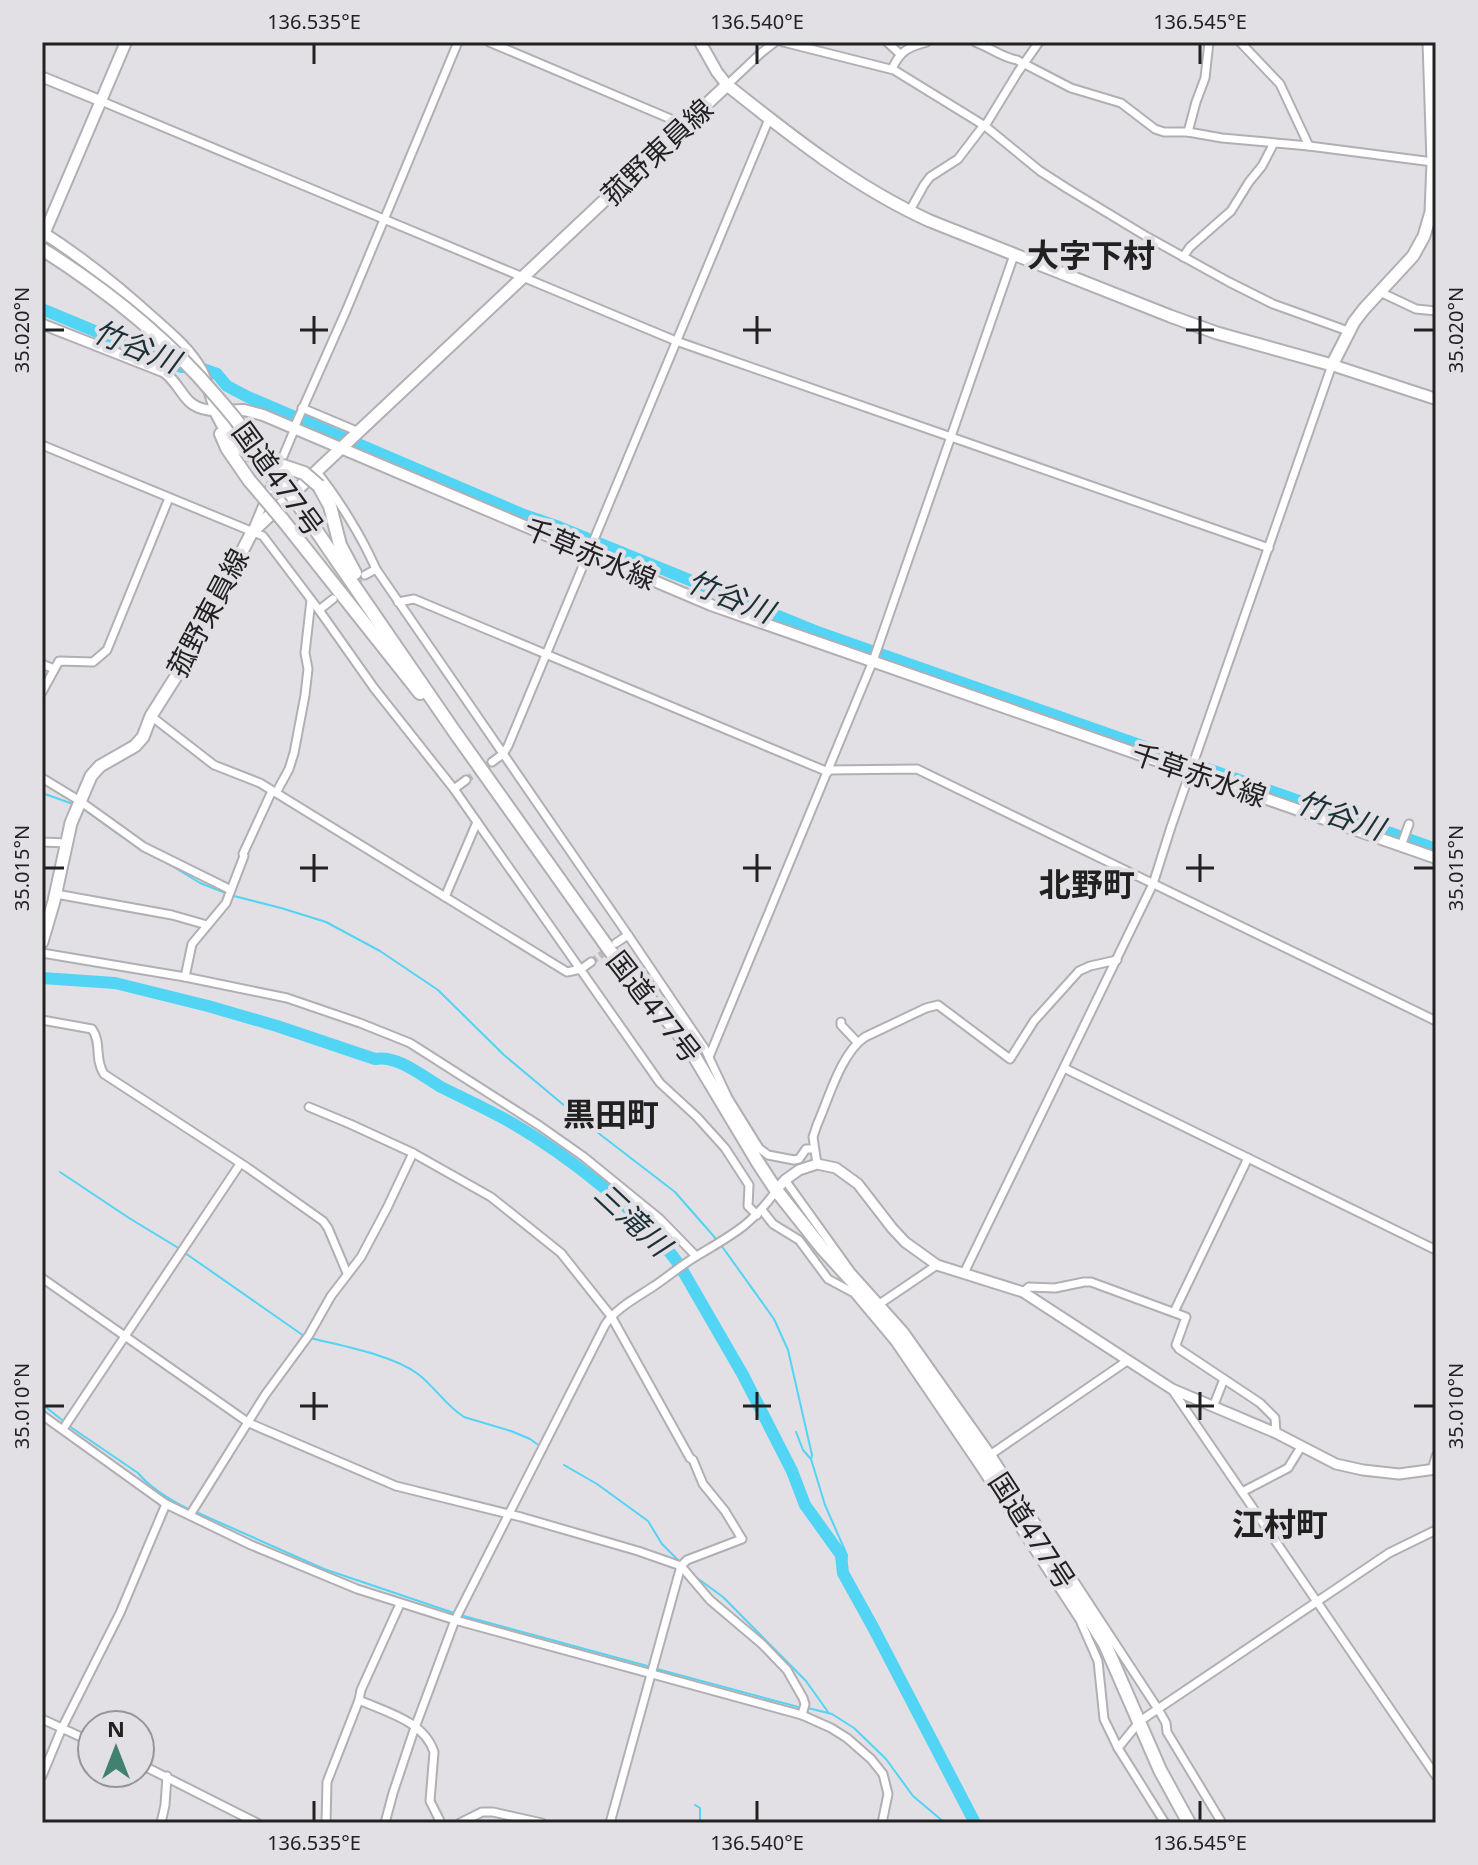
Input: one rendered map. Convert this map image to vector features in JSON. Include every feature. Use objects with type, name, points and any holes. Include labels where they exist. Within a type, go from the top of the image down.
[{"type":"highway","name":"国道477号","points":[[42,249],[100,289],[174,352],[214,393],[259,449],[611,952],[687,1044],[757,1161],[780,1185],[822,1248],[882,1314],[988,1456],[1105,1644],[1160,1770],[1189,1823]]},
{"type":"highway","points":[[216,411],[228,437],[242,450],[258,459],[304,473],[319,486],[327,499],[347,561],[454,731]]},
{"type":"highway","points":[[216,411],[227,448],[249,480],[408,680],[454,731]]},
{"type":"main road","points":[[126,42],[43,235],[86,262],[175,338],[202,372],[216,411]]},
{"type":"main road","points":[[700,42],[727,85]]},
{"type":"main road","points":[[1429,42],[1433,162],[1431,212],[1424,236],[1413,256],[1348,331],[1332,365],[1436,399]]},
{"type":"main road","name":"菰野東員線","points":[[42,942],[78,804],[91,776],[100,766],[135,746],[143,737],[151,716],[187,659],[252,532],[727,85],[839,170],[909,212],[1182,321],[1332,365]]},
{"type":"main road","name":"千草赤水線","points":[[216,411],[244,410],[295,427],[350,440],[588,553],[711,605],[1436,858]]},
{"type":"street","points":[[252,532],[458,42]]},
{"type":"street","points":[[489,42],[685,125]]},
{"type":"street","points":[[727,85],[775,42]]},
{"type":"street","points":[[783,42],[892,69],[985,126],[1040,171],[1136,231],[1273,304],[1348,331]]},
{"type":"street","points":[[887,42],[900,54]]},
{"type":"street","points":[[892,69],[900,54],[926,42]]},
{"type":"street","points":[[975,42],[1071,88],[1121,103],[1155,129],[1164,132],[1188,132],[1433,162]]},
{"type":"street","points":[[909,212],[930,177],[958,159],[985,126],[1039,42]]},
{"type":"street","points":[[1188,132],[1205,78],[1209,42]]},
{"type":"street","points":[[1240,42],[1280,84],[1309,146]]},
{"type":"street","points":[[42,77],[676,341],[1269,548]]},
{"type":"street","points":[[492,762],[508,746],[769,119]]},
{"type":"street","points":[[1183,257],[1231,211],[1274,143]]},
{"type":"street","points":[[709,1057],[873,661],[1014,255]]},
{"type":"street","points":[[1380,292],[1416,309],[1436,311]]},
{"type":"street","points":[[42,324],[159,369],[171,378],[195,408],[216,411]]},
{"type":"street","points":[[964,1273],[1153,884],[1332,365]]},
{"type":"street","points":[[301,411],[350,440]]},
{"type":"street","points":[[42,445],[263,536],[374,688],[454,789],[660,1083],[725,1148],[749,1185],[748,1206],[799,1240],[828,1279],[854,1293],[895,1342],[1080,1620],[1098,1661],[1104,1719],[1118,1748],[1165,1823]]},
{"type":"street","points":[[316,471],[398,602],[689,1023],[728,1098],[759,1148],[768,1155],[794,1160],[799,1159],[806,1149],[814,1149]]},
{"type":"street","points":[[42,692],[59,661],[93,662],[107,650],[169,498]]},
{"type":"street","points":[[365,575],[376,569]]},
{"type":"street","points":[[319,610],[333,599]]},
{"type":"street","points":[[398,602],[414,599],[828,771],[917,769],[1436,1021]]},
{"type":"street","points":[[185,977],[192,944],[226,903],[251,834],[289,769],[305,695],[308,669],[305,653],[311,600]]},
{"type":"street","points":[[42,664],[54,669]]},
{"type":"street","points":[[151,716],[214,765],[260,783],[567,972],[581,969],[591,962]]},
{"type":"street","points":[[42,778],[144,847],[230,893]]},
{"type":"street","points":[[454,789],[466,780]]},
{"type":"street","points":[[445,897],[477,822]]},
{"type":"street","points":[[1402,844],[1408,825]]},
{"type":"street","points":[[42,842],[67,843]]},
{"type":"street","points":[[56,894],[172,915],[207,925]]},
{"type":"street","points":[[616,943],[628,935]]},
{"type":"street","points":[[42,953],[185,977],[297,1001],[410,1043],[584,1157],[660,1219],[695,1257]]},
{"type":"street","points":[[817,1164],[813,1137],[848,1054],[857,1042],[886,1026],[938,1005],[1010,1059],[1034,1021],[1079,971],[1117,960]]},
{"type":"street","points":[[42,1020],[92,1029],[97,1039],[98,1062],[104,1074],[323,1221],[347,1273]]},
{"type":"street","points":[[841,1022],[857,1042]]},
{"type":"street","points":[[1064,1068],[1436,1250]]},
{"type":"street","points":[[309,1107],[413,1153],[491,1197],[561,1253],[611,1316],[693,1460],[703,1484],[742,1539],[683,1565],[610,1823]]},
{"type":"street","points":[[191,1512],[331,1296],[361,1257],[413,1153]]},
{"type":"street","points":[[1174,1312],[1248,1158]]},
{"type":"street","points":[[66,1426],[240,1164]]},
{"type":"street","points":[[385,1823],[416,1725],[457,1616],[611,1316],[695,1257],[727,1240],[760,1212],[780,1185],[799,1170],[817,1164],[836,1168],[858,1184],[905,1242],[937,1265],[1023,1292],[1172,1389],[1276,1433],[1336,1464],[1399,1474],[1434,1470],[1436,1456]]},
{"type":"street","points":[[780,1185],[904,1331],[1158,1709],[1167,1732],[1222,1823]]},
{"type":"street","points":[[881,1303],[937,1265]]},
{"type":"street","points":[[42,1278],[249,1423],[396,1486],[509,1514],[683,1565],[710,1600],[762,1644],[787,1670],[803,1698],[803,1710]]},
{"type":"street","points":[[1023,1292],[1029,1287],[1055,1288],[1091,1282],[1186,1317],[1176,1345],[1179,1349],[1260,1403],[1275,1418],[1276,1433]]},
{"type":"street","points":[[988,1456],[1127,1361]]},
{"type":"street","points":[[1213,1407],[1224,1379]]},
{"type":"street","points":[[1172,1389],[1436,1776]]},
{"type":"street","points":[[42,1415],[66,1426],[166,1504],[191,1512],[309,1570],[400,1604],[457,1616],[803,1710],[847,1738],[883,1774],[888,1794],[883,1822]]},
{"type":"street","points":[[1242,1492],[1288,1468],[1301,1447]]},
{"type":"street","points":[[42,1776],[62,1728],[120,1613],[166,1504]]},
{"type":"street","points":[[1118,1748],[1140,1721],[1400,1546],[1436,1530]]},
{"type":"street","points":[[326,1823],[327,1782],[361,1690],[400,1604]]},
{"type":"street","points":[[359,1700],[416,1725],[432,1746],[430,1801],[441,1823]]},
{"type":"street","points":[[42,1719],[76,1735]]},
{"type":"street","points":[[156,1771],[257,1823]]},
{"type":"street","points":[[161,1823],[167,1776]]},
{"type":"street","points":[[460,1823],[482,1812],[493,1812],[542,1823]]},
{"type":"waterway","name":"竹谷川","points":[[42,309],[181,367],[197,367],[217,374],[227,386],[248,397],[524,515],[820,633],[1436,849]]},
{"type":"waterway","points":[[42,793],[73,804]]},
{"type":"waterway","points":[[82,808],[129,841]]},
{"type":"waterway","points":[[159,858],[200,883],[228,894]]},
{"type":"waterway","points":[[234,896],[326,922],[380,951],[438,990],[504,1055],[675,1192],[717,1240]]},
{"type":"waterway","name":"三滝川","points":[[42,978],[115,983],[277,1026],[375,1059],[401,1063],[534,1136],[626,1206],[680,1266],[743,1375],[792,1471],[805,1505],[841,1555],[843,1573],[975,1823]]},
{"type":"waterway","points":[[60,1172],[180,1249]]},
{"type":"waterway","points":[[721,1245],[774,1319],[788,1350],[811,1459],[825,1505],[847,1555],[843,1573]]},
{"type":"waterway","points":[[185,1253],[304,1336]]},
{"type":"waterway","points":[[310,1338],[395,1361],[418,1374],[464,1417],[511,1431],[537,1444]]},
{"type":"waterway","points":[[42,1404],[138,1473],[155,1489],[190,1510]]},
{"type":"waterway","points":[[796,1432],[810,1458]]},
{"type":"waterway","points":[[564,1465],[597,1484],[648,1521],[662,1544],[680,1562]]},
{"type":"waterway","points":[[196,1512],[324,1569],[454,1613]]},
{"type":"waterway","points":[[693,1575],[723,1597],[806,1681],[828,1712]]},
{"type":"waterway","points":[[460,1615],[651,1667]]},
{"type":"waterway","points":[[657,1669],[802,1708]]},
{"type":"waterway","points":[[808,1708],[832,1714],[854,1728],[886,1759],[913,1796],[945,1823]]},
{"type":"waterway","points":[[695,1805],[700,1808],[700,1823]]},
{"type":"tunnel","points":[[338,595],[365,575]]},
{"type":"tunnel","points":[[466,780],[492,762]]},
{"type":"tunnel","points":[[591,962],[609,949]]},
{"type":"district","name":"大字下村","points":[[1091,256]]},
{"type":"district","name":"北野町","points":[[1087,885]]},
{"type":"district","name":"黒田町","points":[[611,1115]]},
{"type":"district","name":"江村町","points":[[1280,1525]]}]
